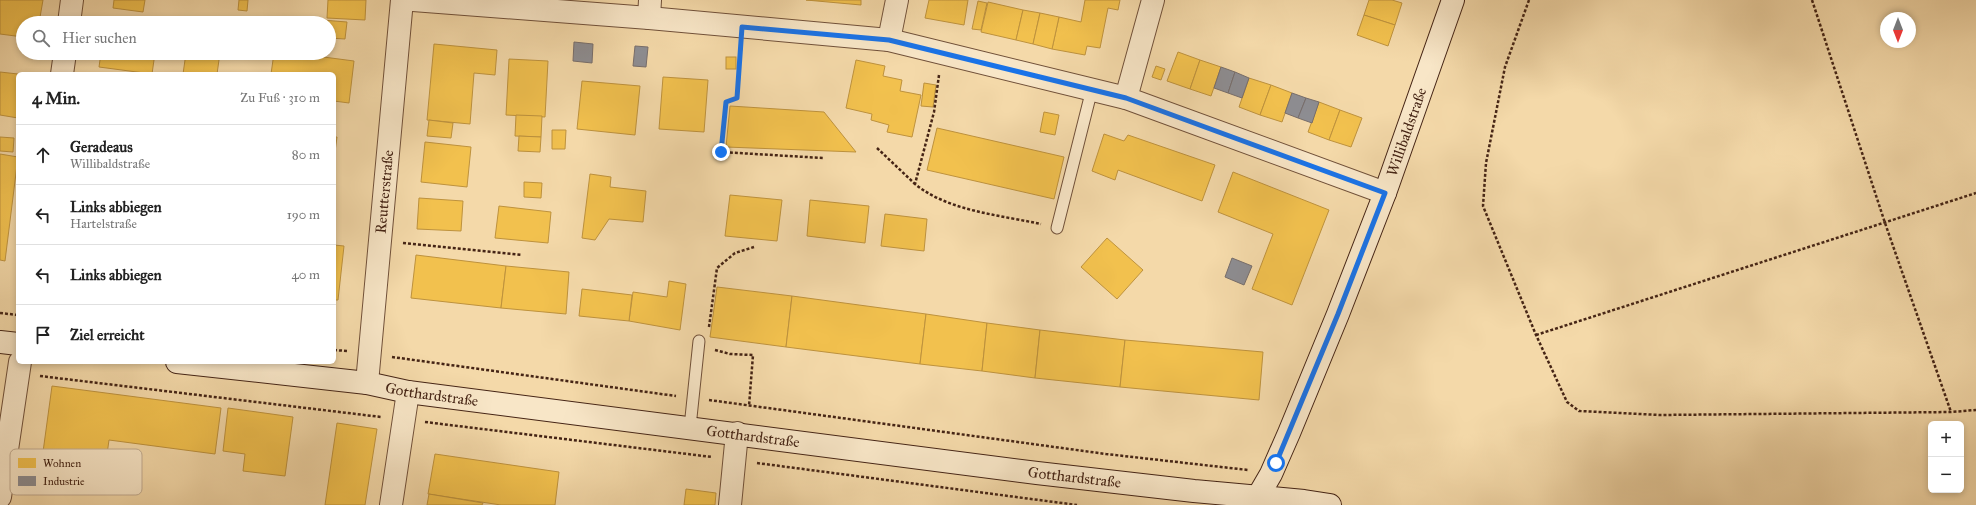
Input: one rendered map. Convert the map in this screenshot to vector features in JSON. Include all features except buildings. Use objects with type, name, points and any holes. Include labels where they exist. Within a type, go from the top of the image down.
[{"type":"street","points":[[70,16],[72,0]]},
{"type":"street","name":"Reutterstraße","points":[[367,383],[371,354],[402,0]]},
{"type":"street","points":[[412,0],[650,9],[742,27],[889,40],[1126,98],[1385,193]]},
{"type":"street","points":[[889,40],[897,0]]},
{"type":"street","points":[[1126,98],[1154,0]]},
{"type":"street","name":"Willibaldstraße","points":[[1258,502],[1289,434],[1385,193],[1453,0]]},
{"type":"street","points":[[62,72],[63,60]]},
{"type":"street","points":[[0,342],[16,344]]},
{"type":"street","name":"Gotthardstraße","points":[[195,364],[367,383],[408,392],[737,433],[1258,502],[1304,501],[1330,505]]},
{"type":"street","points":[[0,498],[19,367]]},
{"type":"street","points":[[391,505],[408,392]]},
{"type":"street","points":[[730,505],[737,433]]},
{"type":"lane","points":[[1057,228],[1092,90]]},
{"type":"lane","points":[[690,427],[692,398],[700,340]]},
{"type":"path","points":[[1529,0],[1505,67],[1486,163],[1483,206],[1536,335],[1567,402],[1579,411],[1711,415],[1951,412],[1976,410]]},
{"type":"path","points":[[1812,0],[1885,223],[1951,412]]},
{"type":"path","points":[[742,27],[737,98],[726,102],[721,152],[823,158]]},
{"type":"path","points":[[915,184],[934,112],[942,53]]},
{"type":"path","points":[[877,148],[915,184],[928,194],[949,204],[1057,228]]},
{"type":"path","points":[[1536,335],[1976,193]]},
{"type":"path","points":[[381,241],[522,254]]},
{"type":"path","points":[[708,329],[716,268],[735,253],[754,247]]},
{"type":"path","points":[[0,312],[16,315]]},
{"type":"path","points":[[711,346],[715,350],[730,354],[753,355],[749,406]]},
{"type":"path","points":[[336,350],[1056,447],[1248,470],[1250,465]]},
{"type":"path","points":[[19,367],[404,420],[734,460],[1077,505]]},
{"type":"path","points":[[1056,447],[1056,452]]},
{"type":"route","points":[[721,152],[726,102],[737,98],[742,27],[889,40],[1126,98],[1362,186],[1385,193],[1338,314],[1276,463]]}]
